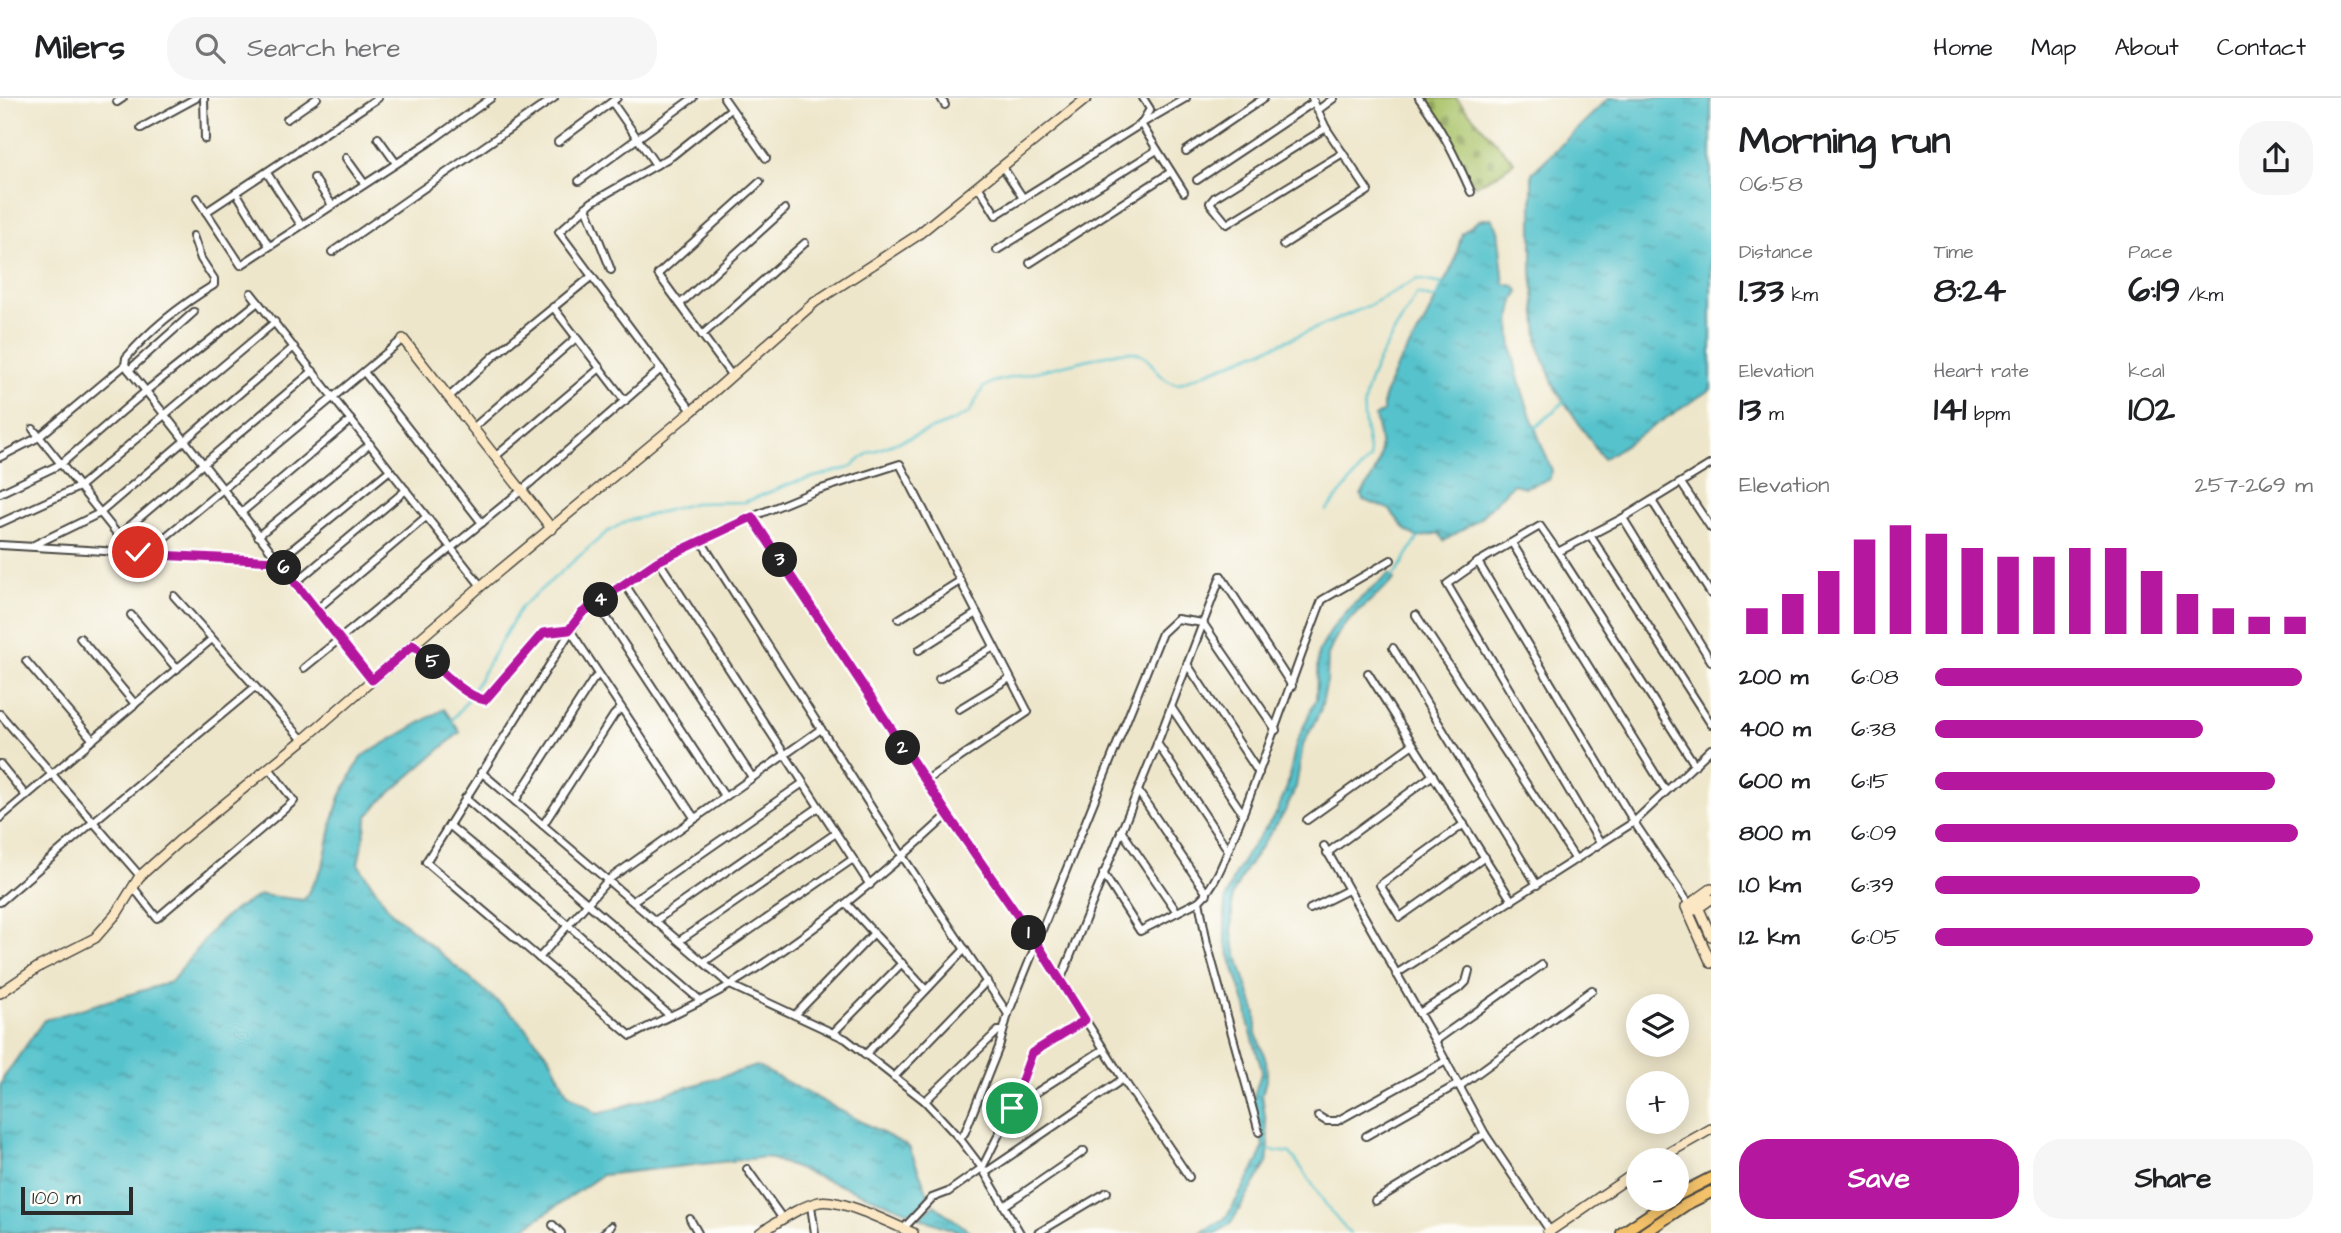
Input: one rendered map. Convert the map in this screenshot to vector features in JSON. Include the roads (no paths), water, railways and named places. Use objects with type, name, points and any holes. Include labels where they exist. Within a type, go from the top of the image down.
[{"type":"highway","points":[[1689,1190],[1711,1178]]},
{"type":"highway","points":[[1644,1233],[1687,1204],[1711,1192]]},
{"type":"highway","points":[[1622,1233],[1655,1211]]},
{"type":"street","points":[[141,128],[197,98]]},
{"type":"street","points":[[204,98],[205,139]]},
{"type":"street","points":[[287,119],[317,98]]},
{"type":"street","points":[[206,212],[378,98]]},
{"type":"street","points":[[197,198],[241,265],[491,98]]},
{"type":"street","points":[[332,252],[554,98]]},
{"type":"street","points":[[579,181],[693,98]]},
{"type":"street","points":[[724,98],[766,158]]},
{"type":"street","points":[[941,98],[946,105]]},
{"type":"street","points":[[0,993],[40,966],[95,938],[117,913],[140,876],[179,841],[303,740],[481,586],[692,411],[815,302],[915,237],[1087,98]]},
{"type":"street","points":[[1141,124],[1150,108],[1143,98]]},
{"type":"street","points":[[978,186],[996,215],[1186,98]]},
{"type":"street","points":[[1186,151],[1264,98]]},
{"type":"street","points":[[1318,110],[1334,98]]},
{"type":"street","points":[[1419,98],[1451,148],[1471,192]]},
{"type":"street","points":[[558,142],[614,100],[656,165]]},
{"type":"street","points":[[1198,180],[1313,100],[1326,128],[1368,191],[1283,245]]},
{"type":"street","points":[[692,411],[559,232],[586,207],[672,156],[731,109]]},
{"type":"street","points":[[1141,124],[1184,192]]},
{"type":"street","points":[[1326,128],[1215,197],[1210,203],[1227,224],[1343,153]]},
{"type":"street","points":[[378,138],[396,163]]},
{"type":"street","points":[[997,250],[1157,150]]},
{"type":"street","points":[[346,158],[364,183]]},
{"type":"street","points":[[1002,166],[1023,198]]},
{"type":"street","points":[[1030,263],[1171,172]]},
{"type":"street","points":[[267,173],[301,225]]},
{"type":"street","points":[[314,178],[332,205]]},
{"type":"street","points":[[732,376],[658,274],[760,182]]},
{"type":"street","points":[[236,192],[269,246]]},
{"type":"street","points":[[586,207],[611,270]]},
{"type":"street","points":[[680,304],[785,209]]},
{"type":"street","points":[[193,236],[201,258],[214,279],[214,285],[203,290],[155,327],[126,358],[127,368],[166,414],[372,680]]},
{"type":"street","points":[[702,335],[805,243]]},
{"type":"street","points":[[449,397],[495,355],[592,276]]},
{"type":"street","points":[[251,293],[481,586]]},
{"type":"street","points":[[0,492],[61,464],[146,391],[258,302]]},
{"type":"street","points":[[553,307],[625,401]]},
{"type":"street","points":[[0,457],[39,437],[194,312]]},
{"type":"street","points":[[0,523],[79,487],[275,322]]},
{"type":"street","points":[[473,428],[576,338]]},
{"type":"street","points":[[146,554],[403,339],[552,529]]},
{"type":"street","points":[[32,546],[100,513],[294,347]]},
{"type":"street","points":[[496,456],[600,368]]},
{"type":"street","points":[[304,668],[522,490],[661,369]]},
{"type":"street","points":[[119,535],[313,371]]},
{"type":"street","points":[[364,372],[482,523]]},
{"type":"street","points":[[241,513],[351,420]]},
{"type":"street","points":[[33,429],[131,551]]},
{"type":"street","points":[[258,536],[370,444]]},
{"type":"street","points":[[925,781],[1028,712],[900,464],[815,491],[658,561],[582,613],[426,862],[631,1036],[730,985],[847,904],[948,815]]},
{"type":"street","points":[[1558,552],[1623,518],[1711,464]]},
{"type":"street","points":[[0,545],[278,561],[390,470]]},
{"type":"street","points":[[1681,482],[1711,528]]},
{"type":"street","points":[[295,583],[406,490]]},
{"type":"street","points":[[1652,501],[1711,594]]},
{"type":"street","points":[[316,610],[426,517]]},
{"type":"street","points":[[752,517],[925,781],[1038,945],[1189,1177]]},
{"type":"street","points":[[1623,518],[1711,661]]},
{"type":"street","points":[[1600,842],[1447,584],[1478,562],[1540,526],[1695,765]]},
{"type":"street","points":[[1590,535],[1711,724]]},
{"type":"street","points":[[701,541],[903,857],[1008,1014]]},
{"type":"street","points":[[1512,542],[1666,791]]},
{"type":"street","points":[[1103,873],[1140,931],[1199,901],[1206,894],[1228,850],[1276,730],[1322,600],[1391,560]]},
{"type":"street","points":[[658,561],[870,886]]},
{"type":"street","points":[[1478,562],[1634,822],[1711,936]]},
{"type":"street","points":[[1060,981],[1138,791],[1221,576],[1292,686]]},
{"type":"street","points":[[899,619],[960,581]]},
{"type":"street","points":[[624,583],[752,778]]},
{"type":"street","points":[[174,596],[303,740]]},
{"type":"street","points":[[597,603],[725,797]]},
{"type":"street","points":[[919,650],[977,613]]},
{"type":"street","points":[[131,615],[177,669]]},
{"type":"street","points":[[1416,615],[1576,860]]},
{"type":"street","points":[[960,1139],[1162,633],[1177,619],[1203,623],[1276,730]]},
{"type":"street","points":[[413,645],[470,695],[485,700],[543,633],[569,630]]},
{"type":"street","points":[[569,630],[695,818]]},
{"type":"street","points":[[80,638],[135,704]]},
{"type":"street","points":[[1,814],[26,796],[212,639]]},
{"type":"street","points":[[939,679],[994,647]]},
{"type":"street","points":[[1393,648],[1538,885]]},
{"type":"street","points":[[26,661],[93,740]]},
{"type":"street","points":[[1187,664],[1259,773]]},
{"type":"street","points":[[1368,673],[1512,901]]},
{"type":"street","points":[[515,801],[598,675]]},
{"type":"street","points":[[959,709],[1010,678]]},
{"type":"street","points":[[0,902],[255,687]]},
{"type":"street","points":[[1171,707],[1242,814]]},
{"type":"street","points":[[543,825],[620,709]]},
{"type":"street","points":[[0,714],[140,876]]},
{"type":"street","points":[[539,958],[608,880],[821,729]]},
{"type":"street","points":[[1157,743],[1228,850]]},
{"type":"street","points":[[1307,820],[1413,744]]},
{"type":"street","points":[[1396,974],[1634,822],[1711,749]]},
{"type":"street","points":[[0,764],[26,796]]},
{"type":"street","points":[[133,887],[157,918],[294,801],[269,768]]},
{"type":"street","points":[[481,772],[730,985],[846,1039],[925,1101],[960,1139],[983,1171],[1020,1233]]},
{"type":"street","points":[[1433,775],[1325,850],[1485,1134],[1549,1232],[1626,1179]]},
{"type":"street","points":[[633,901],[803,783]]},
{"type":"street","points":[[1138,791],[1206,894]]},
{"type":"street","points":[[465,798],[701,1001]]},
{"type":"street","points":[[655,921],[819,807]]},
{"type":"street","points":[[1464,824],[1380,885],[1400,917],[1485,857]]},
{"type":"street","points":[[449,825],[669,1015]]},
{"type":"street","points":[[1121,830],[1177,912]]},
{"type":"street","points":[[679,941],[836,833]]},
{"type":"street","points":[[704,962],[853,859]]},
{"type":"street","points":[[1693,907],[1711,889]]},
{"type":"street","points":[[1310,909],[1349,890]]},
{"type":"street","points":[[1693,907],[1711,899]]},
{"type":"street","points":[[1199,901],[1207,943],[1259,1132]]},
{"type":"street","points":[[847,904],[926,990]]},
{"type":"street","points":[[1693,907],[1711,963]]},
{"type":"street","points":[[795,1015],[874,933]]},
{"type":"street","points":[[865,1055],[965,948]]},
{"type":"street","points":[[833,1033],[902,963]]},
{"type":"street","points":[[1435,1041],[1542,965]]},
{"type":"street","points":[[1419,1013],[1466,982],[1469,971]]},
{"type":"street","points":[[894,1077],[987,981]]},
{"type":"street","points":[[1366,1136],[1459,1085],[1592,989]]},
{"type":"street","points":[[983,1171],[1012,1108],[1032,1053],[1085,1020]]},
{"type":"street","points":[[925,1101],[998,1031],[1003,1031]]},
{"type":"street","points":[[1012,1108],[1104,1049]]},
{"type":"street","points":[[1318,1116],[1326,1121],[1337,1121],[1446,1061]]},
{"type":"street","points":[[904,1229],[932,1198],[948,1192],[983,1171],[1124,1079]]},
{"type":"street","points":[[1677,1148],[1711,1129]]},
{"type":"street","points":[[1375,1200],[1485,1134]]},
{"type":"street","points":[[1004,1206],[1084,1151]]},
{"type":"street","points":[[747,1169],[783,1219]]},
{"type":"street","points":[[1038,1233],[1107,1192]]},
{"type":"street","points":[[764,1232],[783,1219],[819,1202],[837,1202],[913,1233]]},
{"type":"street","points":[[811,1206],[815,1233]]},
{"type":"street","points":[[690,1219],[698,1233]]},
{"type":"street","points":[[553,1225],[561,1233]]},
{"type":"street","points":[[604,1233],[611,1226]]},
{"type":"water","points":[[1609,98],[1711,98],[1711,389],[1603,459],[1555,388],[1539,347],[1532,271],[1532,173]]},
{"type":"water","points":[[1491,218],[1498,229],[1504,284],[1514,286],[1519,291],[1512,309],[1510,330],[1519,380],[1552,471],[1549,480],[1525,487],[1513,484],[1478,520],[1444,541],[1439,533],[1418,538],[1406,530],[1389,509],[1363,500],[1361,495],[1380,458],[1380,440],[1375,417],[1383,412],[1383,401],[1396,368],[1423,325],[1454,263],[1462,233],[1479,220]]},
{"type":"water","points":[[1389,574],[1394,580],[1342,627],[1334,641],[1328,655],[1327,681],[1320,712],[1303,745],[1296,787],[1284,813],[1244,872],[1232,896],[1234,945],[1256,1014],[1256,1033],[1266,1061],[1267,1076],[1262,1095],[1269,1145],[1267,1163],[1231,1223],[1216,1233],[1200,1233],[1224,1219],[1229,1213],[1259,1160],[1263,1146],[1253,1099],[1262,1070],[1225,939],[1225,900],[1234,876],[1277,812],[1287,787],[1296,744],[1316,699],[1318,653],[1335,624]]},
{"type":"water","points":[[444,709],[460,732],[382,800],[368,816],[358,864],[391,912],[517,1018],[550,1057],[567,1093],[598,1114],[757,1066],[909,1147],[929,1196],[915,1214],[767,1157],[602,1175],[517,1233],[0,1233],[0,1087],[4,1077],[44,1020],[171,982],[216,925],[234,910],[260,895],[304,900],[323,866],[340,797],[361,757]]},
{"type":"water","points":[[934,1205],[972,1233],[952,1230],[919,1218]]},
{"type":"waterway","points":[[452,720],[466,702],[521,607],[607,532],[627,521],[694,503],[745,502],[792,483],[849,468],[869,453],[969,413],[983,388],[993,382],[1119,352],[1135,352],[1148,360],[1166,380],[1178,384],[1368,306],[1417,279],[1443,284],[1435,299],[1417,294],[1378,361],[1364,403],[1364,423],[1370,458],[1326,511]]},
{"type":"waterway","points":[[1533,430],[1567,399]]},
{"type":"waterway","points":[[1390,578],[1418,538]]},
{"type":"waterway","points":[[1268,1150],[1290,1153],[1333,1214],[1350,1233]]}]
